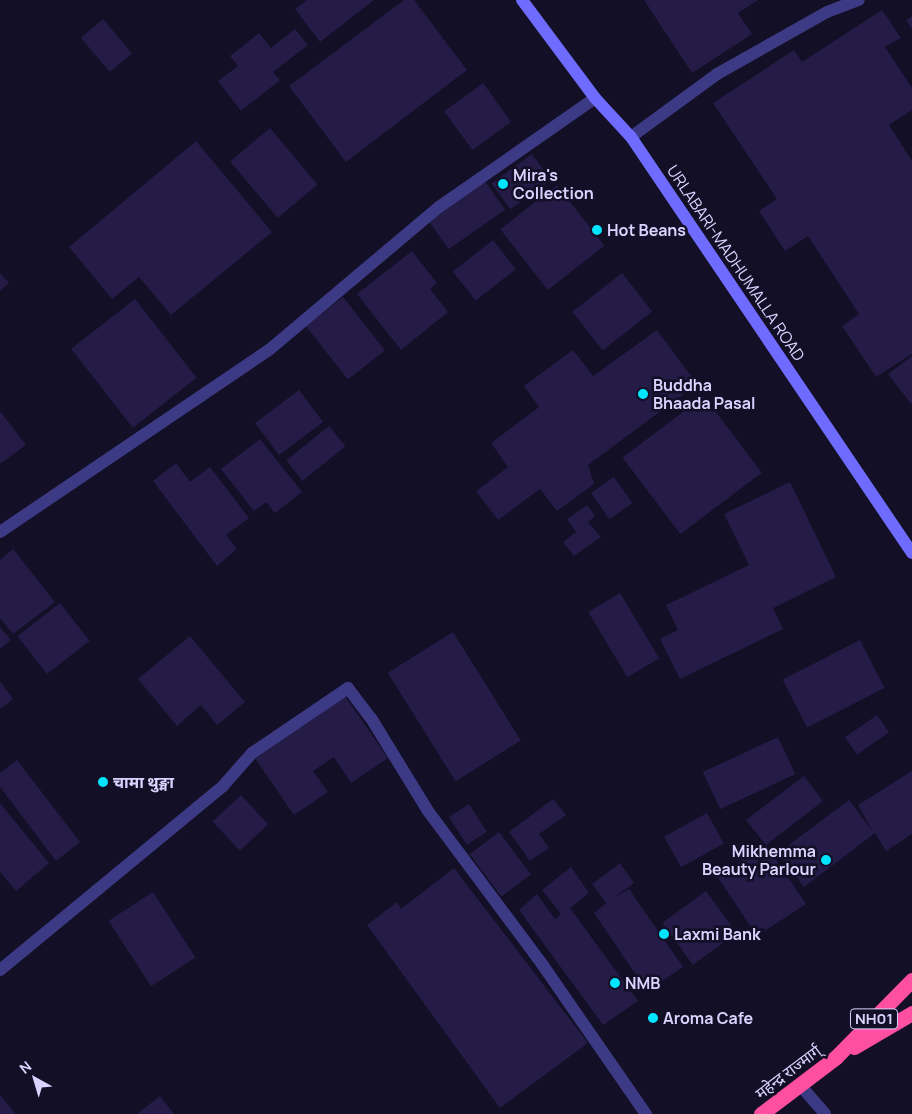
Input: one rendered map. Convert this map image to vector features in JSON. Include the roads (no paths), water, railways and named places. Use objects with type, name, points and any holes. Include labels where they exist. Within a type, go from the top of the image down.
[{"type":"highway","name":"महेन्द्र राज्मार्ग्","points":[[836,1058],[912,980]]},
{"type":"highway","name":"महेन्द्र राज्मार्ग्","points":[[762,1114],[836,1058],[912,1013]]},
{"type":"main road","name":"URLABARI-MADHUMALLA ROAD","points":[[522,0],[595,98],[631,137],[912,553]]},
{"type":"street","points":[[631,137],[717,74],[828,12],[859,0]]},
{"type":"street","points":[[0,532],[269,350],[439,207],[595,98]]},
{"type":"street","points":[[0,970],[224,786],[252,753],[348,688],[372,718],[428,811],[542,964],[646,1114]]},
{"type":"street","points":[[800,1085],[825,1114]]},
{"type":"place","name":"Mira's Collection","points":[[503,184]]},
{"type":"place","name":"Hot Beans","points":[[597,230]]},
{"type":"place","name":"Buddha Bhaada Pasal","points":[[643,394]]},
{"type":"place","name":"चामा थुङ्मा","points":[[103,782]]},
{"type":"place","name":"Mikhemma Beauty Parlour","points":[[826,860]]},
{"type":"place","name":"Laxmi Bank","points":[[664,934]]},
{"type":"place","name":"NMB","points":[[615,983]]},
{"type":"place","name":"Aroma Cafe","points":[[653,1018]]}]
